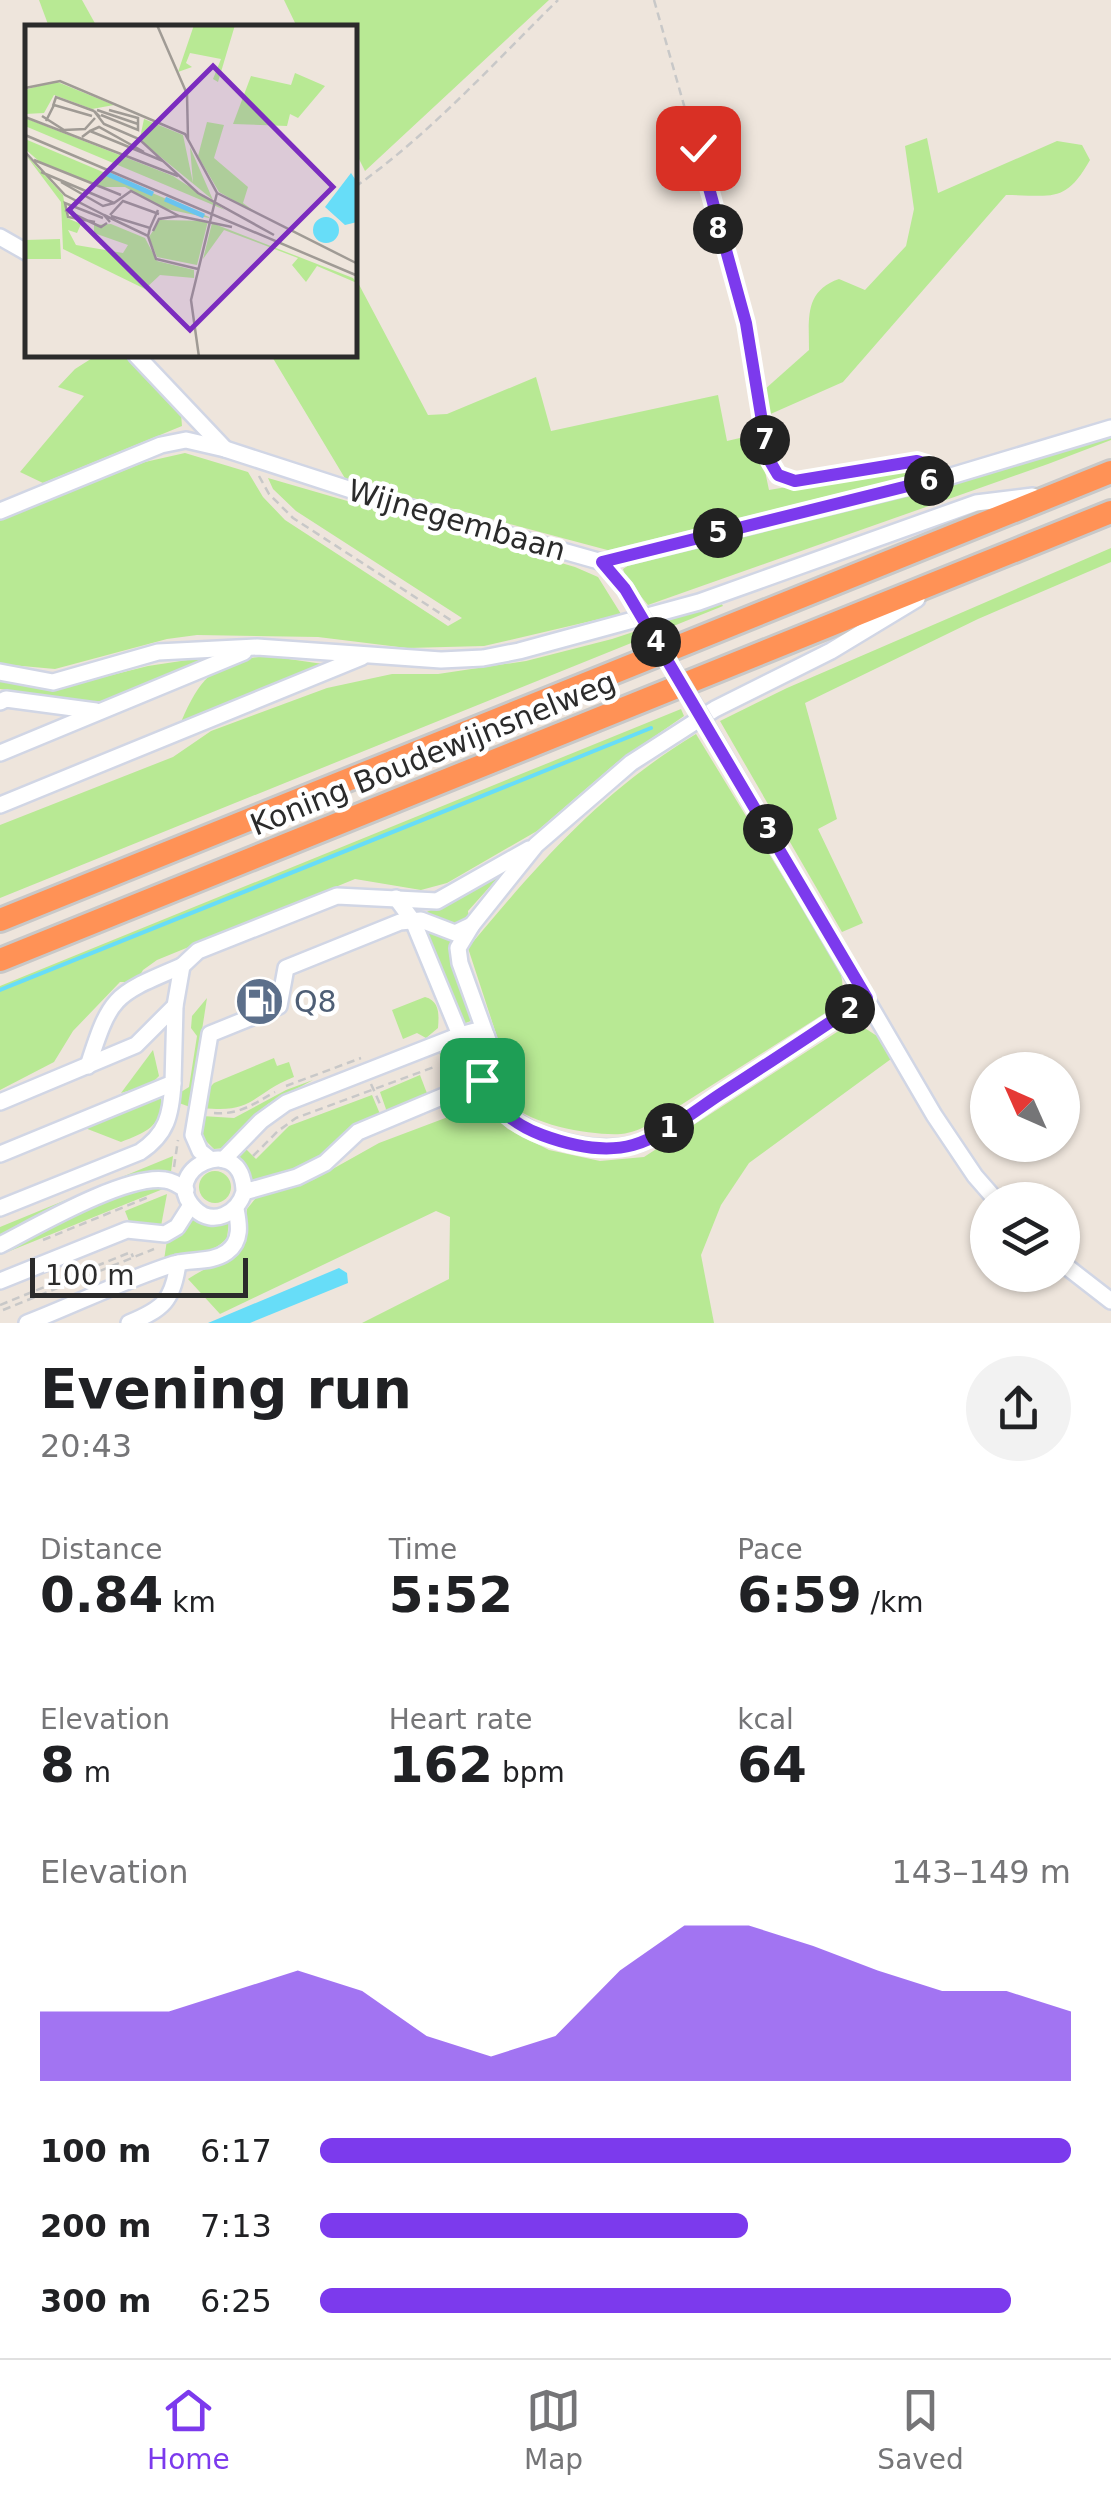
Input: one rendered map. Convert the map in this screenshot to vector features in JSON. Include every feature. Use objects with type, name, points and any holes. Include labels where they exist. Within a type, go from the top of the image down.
[{"type":"highway","name":"Koning Boudewijnsnelweg","points":[[0,920],[1111,472]]},
{"type":"highway","name":"Koning Boudewijnsnelweg","points":[[0,960],[1111,512]]},
{"type":"street","points":[[0,236],[25,251]]},
{"type":"street","points":[[139,358],[226,449]]},
{"type":"street","points":[[602,562],[936,479],[1111,428]]},
{"type":"street","points":[[0,511],[161,445],[186,440],[226,449]]},
{"type":"street","name":"Wijnegembaan","points":[[226,449],[379,500],[602,562],[625,589],[934,1115],[981,1182]]},
{"type":"street","points":[[0,672],[53,682],[158,652],[257,647],[441,660],[519,652],[699,602],[976,503],[1062,492]]},
{"type":"street","points":[[244,1192],[297,1178],[325,1163],[358,1132],[482,1080],[492,1069],[494,1055],[458,955],[461,941],[472,925],[536,845],[631,763],[715,709],[831,651],[959,574]]},
{"type":"street","points":[[0,753],[257,647]]},
{"type":"street","points":[[0,805],[365,656]]},
{"type":"street","points":[[0,702],[6,699],[100,712]]},
{"type":"street","points":[[88,1066],[107,1012],[125,990],[182,966],[198,952],[338,896],[437,900],[536,845]]},
{"type":"street","points":[[396,898],[413,921],[460,1036]]},
{"type":"street","points":[[0,1245],[112,1191],[160,1179],[172,1181],[200,1213],[225,1216],[236,1209],[244,1192],[241,1175],[234,1165],[200,1151],[193,1136],[210,1034],[279,1006],[286,968],[379,930],[413,921],[426,921],[456,933],[472,925]]},
{"type":"street","points":[[0,1208],[140,1152],[158,1140],[169,1117],[175,1006],[182,966]]},
{"type":"street","points":[[482,1080],[487,1094],[508,1117],[533,1132],[586,1146],[629,1146],[669,1128],[867,998]]},
{"type":"street","points":[[0,1102],[136,1044],[175,1006]]},
{"type":"street","points":[[0,1281],[127,1230],[165,1234],[177,1226],[189,1197],[190,1172],[216,1160],[260,1120],[286,1103],[475,1030],[486,1036]]},
{"type":"street","points":[[0,1154],[173,1083]]},
{"type":"street","points":[[28,1323],[178,1263],[210,1259],[227,1252],[237,1240],[236,1209]]},
{"type":"street","points":[[128,1323],[153,1314],[164,1305],[171,1294],[178,1263]]},
{"type":"street","points":[[1080,1277],[1111,1301]]},
{"type":"path","points":[[358,185],[458,99],[558,0]]},
{"type":"path","points":[[654,0],[742,308],[768,458],[778,475],[795,481],[917,461],[927,464],[936,479]]},
{"type":"path","points":[[248,457],[269,494],[293,518],[452,621]]},
{"type":"path","points":[[253,1156],[296,1118],[434,1066]]},
{"type":"path","points":[[34,1244],[151,1196]]},
{"type":"path","points":[[2,1308],[131,1252],[134,1257],[163,1245]]},
{"type":"green space","points":[[39,0],[82,0],[96,25],[48,25]]},
{"type":"green space","points":[[284,0],[549,0],[365,171],[358,157],[358,25],[296,25]]},
{"type":"green space","points":[[927,138],[938,193],[1057,141],[1082,145],[1090,160],[1073,184],[1056,194],[1006,195],[843,382],[766,416],[764,390],[809,350],[811,307],[820,291],[839,279],[865,290],[906,246],[914,209],[905,146]]},
{"type":"green space","points":[[358,283],[428,415],[447,414],[536,377],[551,431],[718,395],[727,441],[757,434],[769,490],[916,465],[920,470],[904,481],[611,551],[346,480],[273,358],[358,358]]},
{"type":"green space","points":[[92,358],[128,358],[181,414],[182,426],[43,483],[20,472],[84,396],[58,387]]},
{"type":"green space","points":[[1111,433],[1111,440],[1048,464],[648,605],[623,569],[635,561]]},
{"type":"green space","points":[[185,453],[248,472],[263,497],[285,520],[448,626],[462,618],[296,511],[273,489],[268,478],[575,567],[598,577],[621,614],[484,646],[407,648],[318,637],[197,635],[167,639],[55,669],[0,664],[0,520],[145,462]]},
{"type":"green space","points":[[1111,548],[1111,562],[978,619],[805,703],[837,819],[818,829],[863,923],[842,932],[720,721],[787,688]]},
{"type":"green space","points":[[721,603],[723,606],[0,898],[0,825],[173,757],[211,731],[327,688],[392,674],[438,674],[526,661],[612,639]]},
{"type":"green space","points":[[268,656],[323,664],[181,722],[195,693],[212,674],[235,662]]},
{"type":"green space","points":[[201,658],[103,701],[0,689],[0,680],[56,689],[148,666]]},
{"type":"green space","points":[[681,709],[684,716],[616,763],[537,831],[447,883],[421,890],[355,879],[157,960],[143,970],[136,982],[120,982],[73,1031],[54,1062],[0,1090],[0,986]]},
{"type":"green space","points":[[696,734],[838,967],[842,979],[840,995],[830,1010],[637,1130],[621,1134],[588,1132],[531,1117],[502,1097],[495,1084],[506,1069],[505,1061],[468,948],[572,831],[630,780]]},
{"type":"green space","points":[[508,869],[500,882],[494,882],[468,911],[469,919],[455,926],[424,913],[455,900]]},
{"type":"green space","points":[[427,927],[454,938],[449,948],[476,1019],[463,1024]]},
{"type":"green space","points":[[425,997],[436,1005],[438,1028],[426,1038],[417,1033],[403,1039],[392,1010]]},
{"type":"green space","points":[[207,998],[190,1107],[179,1103],[181,1092],[189,1087],[197,1036],[191,1028],[192,1016]]},
{"type":"green space","points":[[854,1021],[877,1036],[891,1059],[749,1163],[721,1205],[701,1255],[714,1323],[362,1323],[449,1279],[450,1217],[436,1211],[220,1314],[188,1279],[242,1248],[247,1209],[259,1194],[313,1180],[379,1143],[479,1101],[508,1129],[549,1150],[600,1161],[644,1157]]},
{"type":"green space","points":[[471,1040],[486,1052],[483,1065],[477,1073],[456,1083],[439,1052]]},
{"type":"green space","points":[[153,1050],[159,1076],[151,1084],[121,1093]]},
{"type":"green space","points":[[274,1058],[277,1066],[289,1062],[294,1077],[243,1105],[203,1108],[208,1089],[214,1083]]},
{"type":"green space","points":[[420,1075],[428,1096],[387,1112],[380,1092]]},
{"type":"green space","points":[[313,1080],[268,1104],[225,1148],[214,1149],[203,1138],[202,1116],[234,1118]]},
{"type":"green space","points":[[372,1095],[380,1114],[356,1125],[303,1170],[250,1181],[236,1160],[246,1149],[256,1159],[289,1126]]},
{"type":"green space","points":[[161,1098],[156,1122],[129,1139],[121,1142],[85,1128]]},
{"type":"green space","points":[[173,1156],[171,1172],[142,1176],[0,1238],[0,1227]]},
{"type":"green space","points":[[215,1171],[227,1175],[231,1187],[227,1199],[215,1203],[203,1199],[199,1187],[203,1175]]},
{"type":"green space","points":[[149,1187],[168,1187],[0,1255],[94,1204]]},
{"type":"green space","points":[[167,1194],[161,1226],[130,1224],[125,1211]]},
{"type":"green space","points":[[191,1217],[219,1224],[229,1222],[227,1238],[206,1251],[164,1260],[167,1240]]},
{"type":"water","points":[[339,1268],[347,1273],[348,1283],[250,1323],[208,1323]]},
{"type":"waterway","points":[[0,990],[651,728]]},
{"type":"place","name":"Q8","points":[[259,1001]]},
{"type":"route","points":[[482,1080],[487,1094],[508,1117],[533,1132],[599,1148],[629,1146],[669,1128],[867,998],[625,589],[602,562],[936,479],[927,464],[917,461],[795,481],[778,475],[768,458],[746,323],[698,148]]}]
